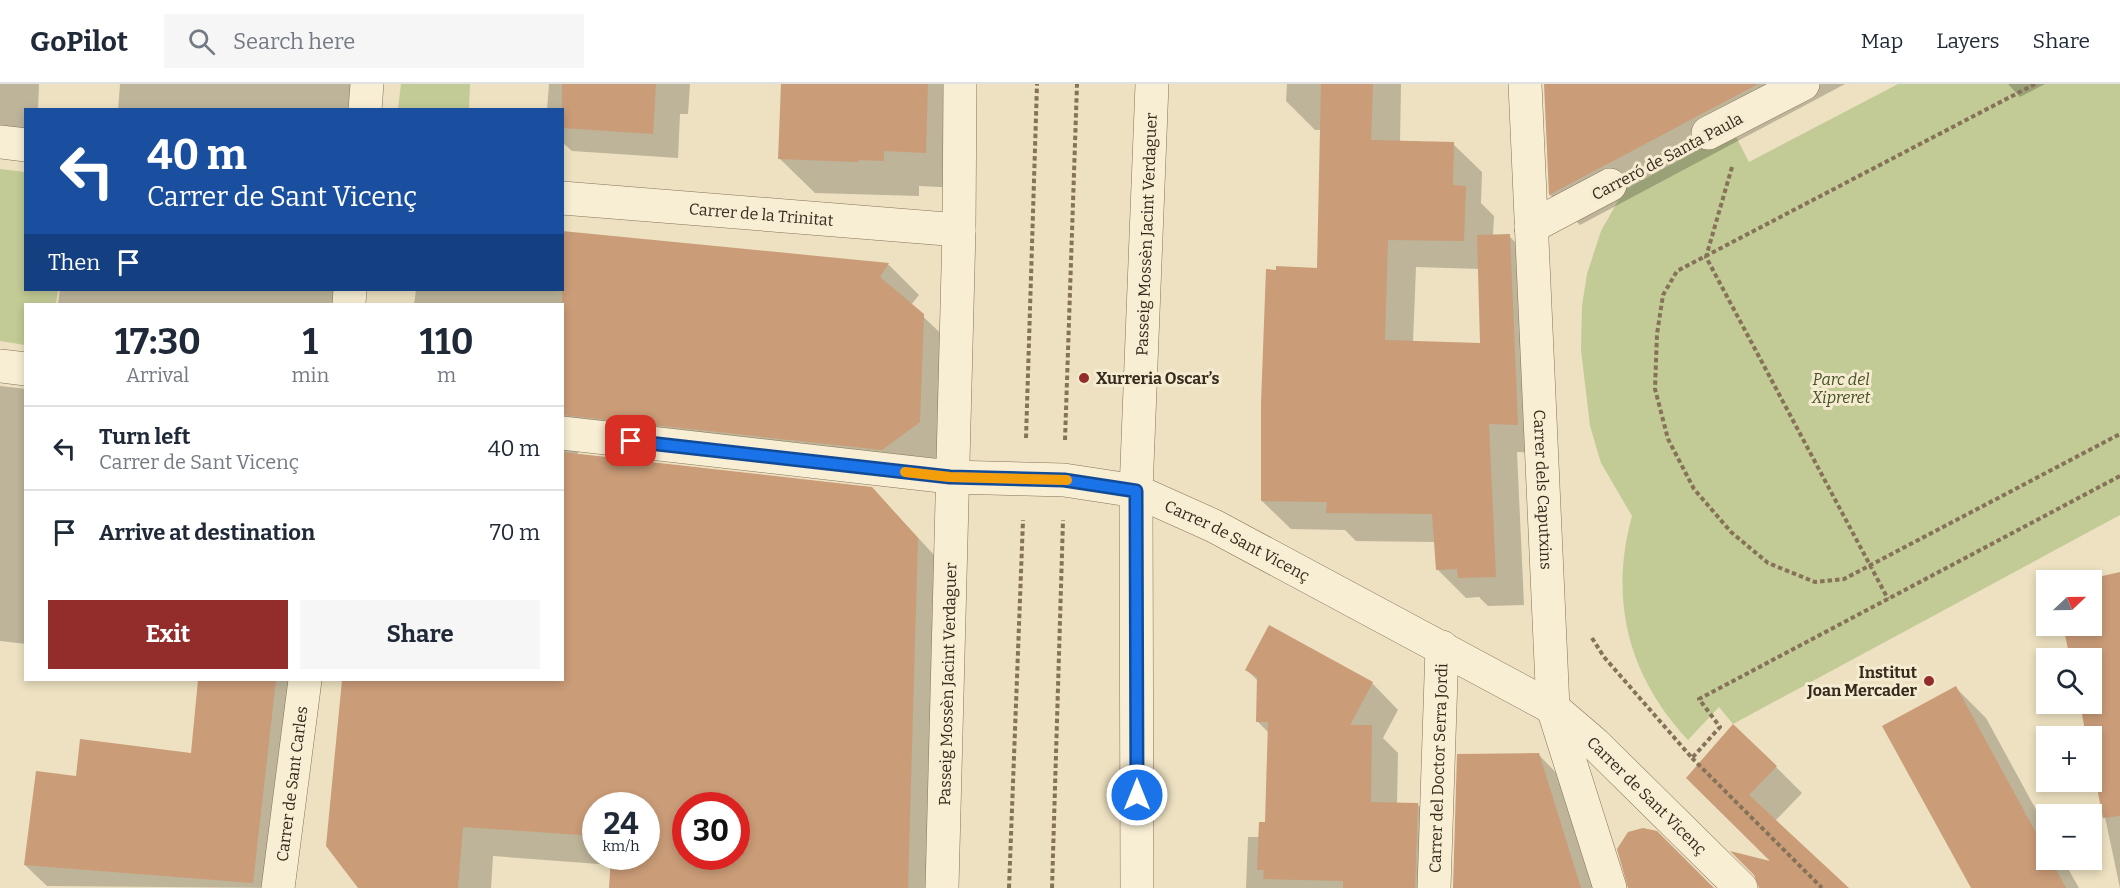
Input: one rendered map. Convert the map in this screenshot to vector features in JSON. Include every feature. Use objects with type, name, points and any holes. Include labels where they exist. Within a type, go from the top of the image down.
[{"type":"street","points":[[365,108],[367,84]]},
{"type":"street","name":"Passeig Mossèn Jacint Verdaguer","points":[[942,888],[950,477],[959,230],[960,84]]},
{"type":"street","name":"Passeig Mossèn Jacint Verdaguer","points":[[1137,888],[1136,491],[1152,84]]},
{"type":"street","name":"Carrer dels Caputxins","points":[[1525,84],[1553,708],[1610,888]]},
{"type":"street","name":"Carreró de Santa Paula","points":[[1708,133],[1803,84]]},
{"type":"street","points":[[0,142],[24,145]]},
{"type":"street","name":"Carreró de Santa Paula","points":[[1531,227],[1610,186]]},
{"type":"street","name":"Carrer de la Trinitat","points":[[564,198],[959,230]]},
{"type":"street","points":[[0,366],[24,369]]},
{"type":"street","name":"Carrer de Sant Vicenç","points":[[564,433],[950,477],[1064,480],[1136,491],[1214,526],[1553,708],[1595,744],[1741,888]]},
{"type":"street","name":"Carrer del Doctor Serra Jordi","points":[[1434,888],[1442,647]]},
{"type":"street","name":"Carrer de Sant Carles","points":[[278,888],[305,681]]},
{"type":"path","points":[[2035,84],[1677,272],[1663,295],[1657,334],[1655,389],[1668,440],[1694,489],[1731,532],[1768,563],[1815,582],[1844,579],[2120,434]]},
{"type":"path","name":"Carreró de Santa Paula","points":[[1610,186],[1708,133]]},
{"type":"path","points":[[1733,164],[1706,257],[1888,599]]},
{"type":"path","points":[[1692,758],[1720,727],[1699,699],[2120,476]]},
{"type":"path","points":[[1604,657],[1692,758],[1822,888]]},
{"type":"green space","points":[[401,84],[470,84],[469,108],[398,108]]},
{"type":"green space","name":"Parc del Xipreret","points":[[1898,84],[2120,84],[2120,515],[1733,724],[1719,707],[1688,740],[1667,715],[1651,690],[1638,663],[1629,636],[1624,607],[1623,577],[1625,547],[1632,516],[1601,463],[1590,426],[1581,350],[1582,306],[1587,274],[1601,231],[1624,190],[1733,131],[1749,162]]},
{"type":"green space","points":[[0,169],[24,172],[24,291],[58,291],[56,303],[24,303],[24,345],[0,341]]},
{"type":"building","points":[[562,84],[656,84],[653,134],[564,128],[564,108],[562,108]]},
{"type":"building","points":[[781,84],[928,84],[926,153],[884,151],[884,161],[778,159]]},
{"type":"building","points":[[1321,84],[1373,84],[1371,140],[1454,142],[1453,185],[1466,186],[1464,241],[1388,240],[1385,340],[1480,343],[1477,235],[1510,234],[1518,425],[1489,424],[1496,577],[1458,578],[1457,569],[1436,570],[1432,514],[1326,513],[1327,502],[1261,501],[1261,403],[1266,269],[1276,270],[1276,266],[1317,268]]},
{"type":"building","points":[[1544,84],[1758,84],[1549,195]]},
{"type":"building","points":[[564,231],[889,263],[880,277],[924,314],[920,422],[882,450],[564,415],[564,303],[562,303]]},
{"type":"building","points":[[564,452],[872,487],[918,538],[908,888],[609,888],[610,870],[660,870],[660,792],[582,792],[582,835],[463,827],[458,888],[358,888],[326,846],[342,681],[564,681]]},
{"type":"building","points":[[2120,572],[2120,816],[2103,818],[2098,792],[2102,792],[2102,726],[2084,726],[2082,714],[2102,714],[2102,648],[2068,648],[2065,636],[2102,636],[2102,576]]},
{"type":"building","points":[[1269,625],[1373,682],[1350,725],[1372,725],[1371,802],[1418,803],[1415,888],[1343,888],[1343,881],[1263,879],[1264,870],[1257,870],[1259,822],[1265,822],[1268,722],[1256,722],[1257,677],[1245,670]]},
{"type":"building","points":[[198,681],[276,681],[253,883],[24,865],[36,771],[76,776],[80,739],[191,753]]},
{"type":"building","points":[[1956,686],[2036,833],[2036,870],[2056,870],[2066,888],[1971,888],[1882,726]]},
{"type":"building","points":[[1733,724],[1777,766],[1749,795],[1849,888],[1759,888],[1754,875],[1730,851],[1770,861],[1686,778]]},
{"type":"building","points":[[1539,753],[1581,888],[1453,888],[1457,754]]},
{"type":"building","points":[[1643,828],[1657,831],[1714,888],[1628,888],[1617,849],[1628,832]]},
{"type":"slow traffic","points":[[905,472],[950,477],[1067,480]]},
{"type":"place","name":"Xurreria Oscar’s","points":[[1084,378]]},
{"type":"place","name":"Institut Joan Mercader","points":[[1929,681]]},
{"type":"route","points":[[631,441],[950,477],[1064,480],[1136,491],[1137,795]]}]
